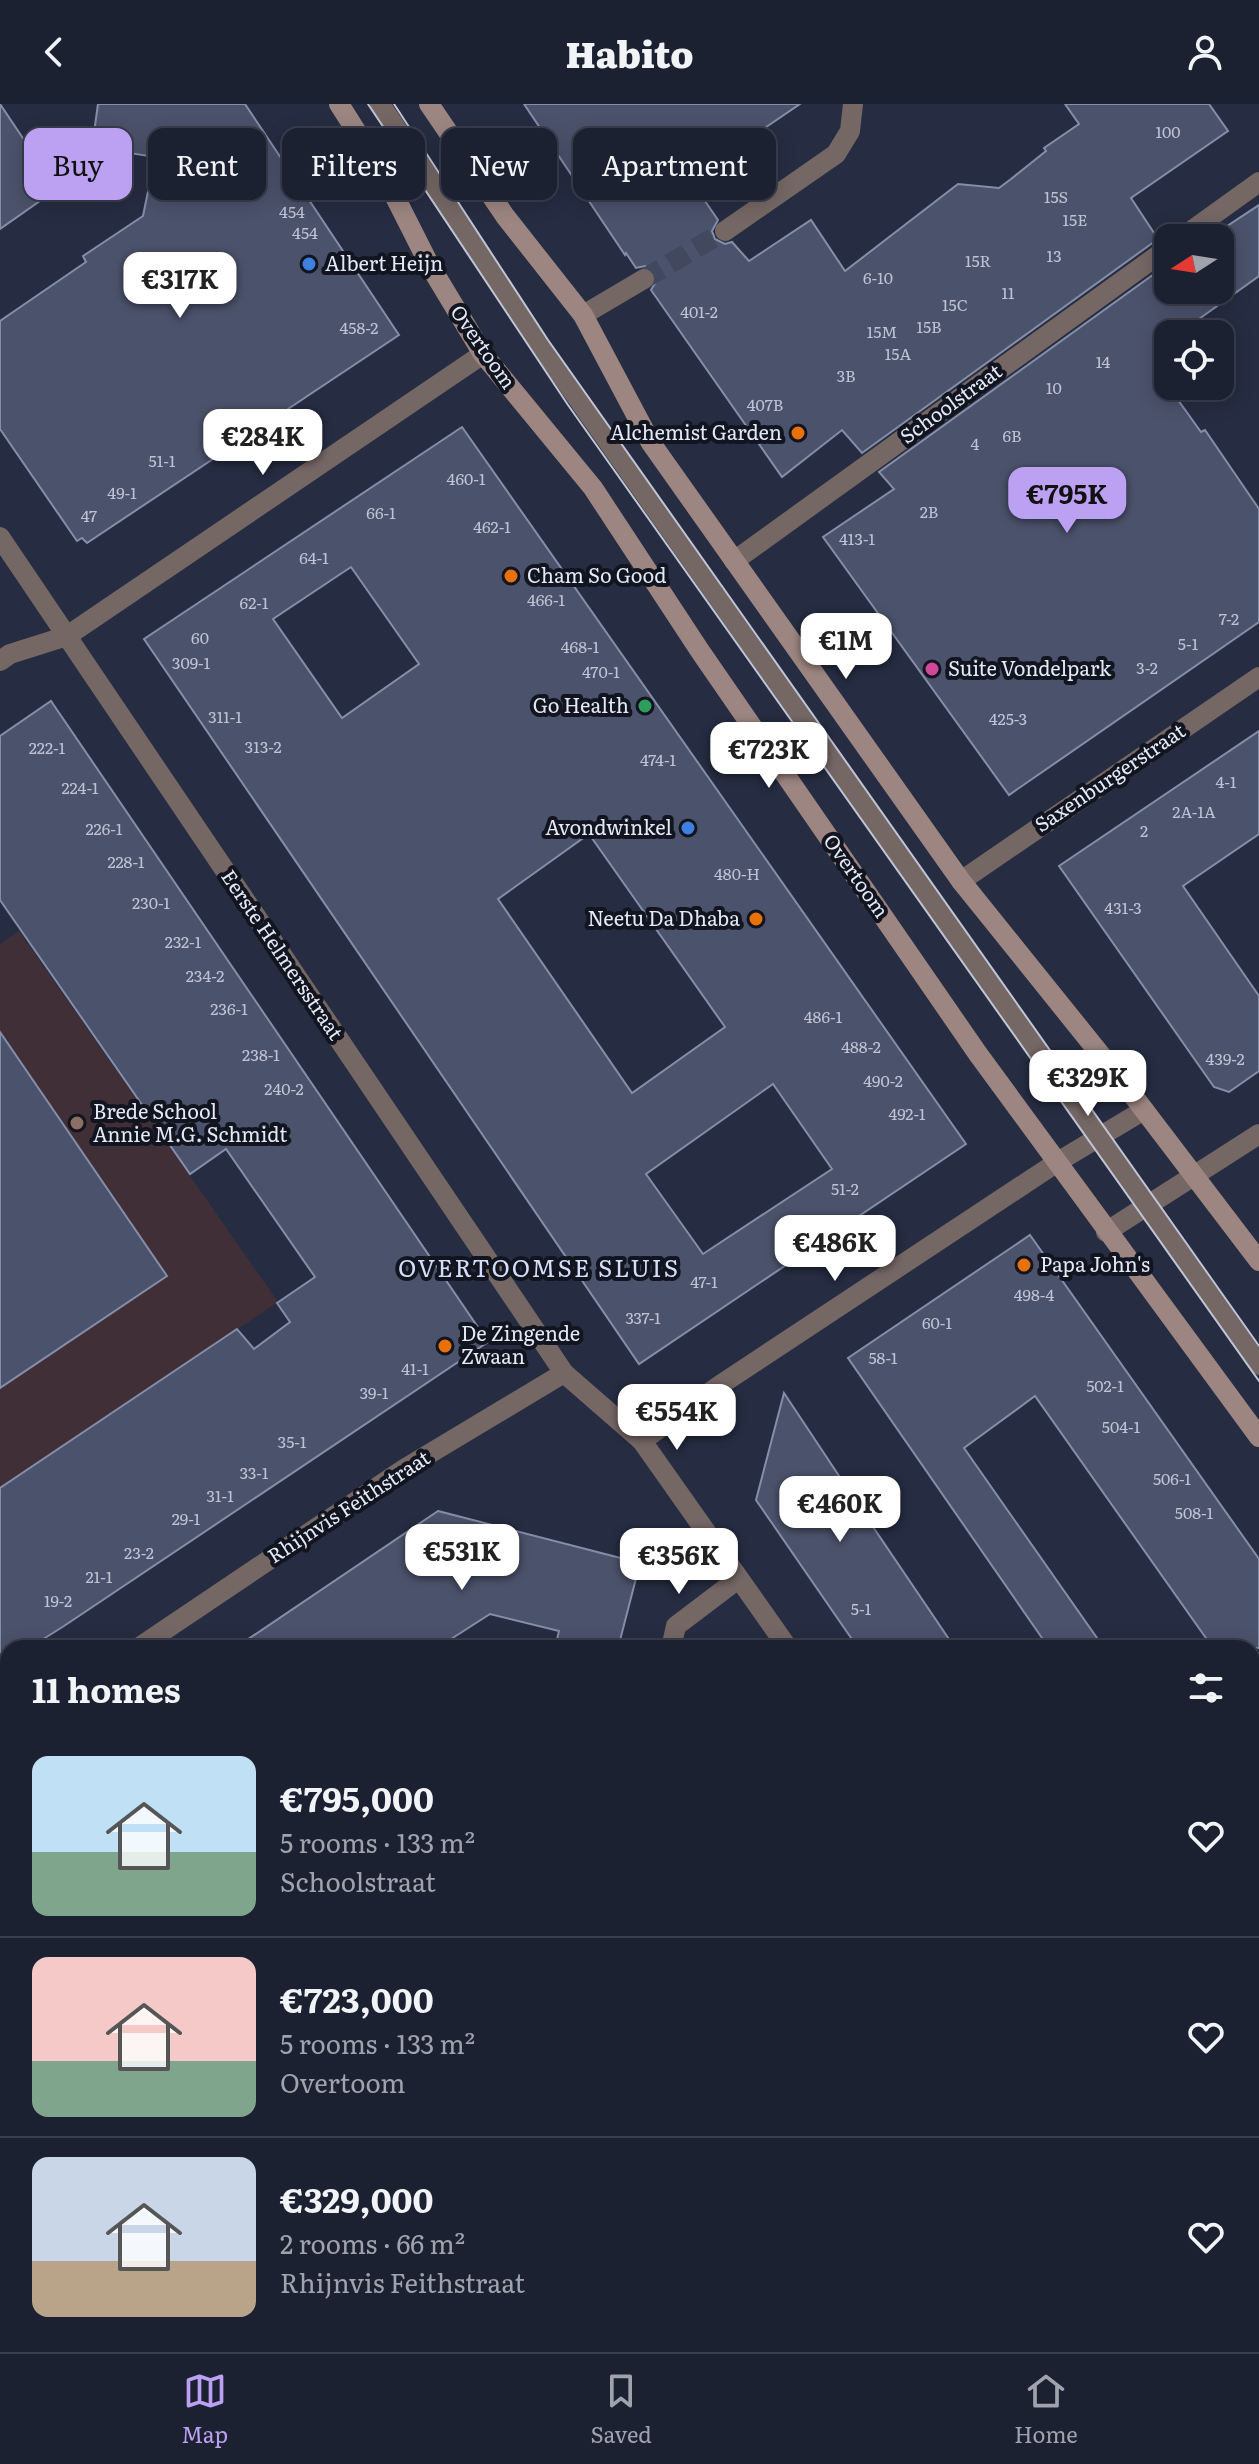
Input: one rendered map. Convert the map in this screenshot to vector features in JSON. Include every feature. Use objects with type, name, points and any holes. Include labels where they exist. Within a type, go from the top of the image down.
[{"type":"main road","name":"Overtoom","points":[[339,104],[384,175],[430,266],[483,354],[593,488],[700,651],[1056,1163],[1259,1437]]},
{"type":"main road","points":[[429,104],[505,216],[583,315],[651,443],[961,881],[1144,1110],[1259,1261]]},
{"type":"street","points":[[380,104],[540,345],[1259,1365]]},
{"type":"street","points":[[725,231],[836,154],[850,131],[853,104]]},
{"type":"street","points":[[1200,224],[1259,182]]},
{"type":"street","name":"Schoolstraat","points":[[734,561],[1154,258]]},
{"type":"street","points":[[583,315],[644,279]]},
{"type":"street","points":[[0,661],[10,654],[67,636],[483,354]]},
{"type":"street","name":"Eerste Helmersstraat","points":[[0,537],[564,1373],[642,1441],[782,1640]]},
{"type":"street","name":"Saxenburgerstraat","points":[[961,881],[1259,677]]},
{"type":"street","points":[[642,1441],[717,1387],[1056,1163],[1144,1110]]},
{"type":"street","points":[[1106,1232],[1259,1134]]},
{"type":"street","name":"Rhijnvis Feithstraat","points":[[150,1640],[404,1469],[564,1373]]},
{"type":"street","points":[[673,1640],[676,1626],[738,1579]]},
{"type":"shaded area","name":"Brede School Annie M.G. Schmidt","points":[[19,931],[278,1302],[0,1488],[0,944]]},
{"type":"building","points":[[0,104],[24,140],[24,200],[41,200],[0,229]]},
{"type":"building","points":[[98,104],[245,104],[261,128],[148,128],[148,156],[132,153],[132,128],[95,128]]},
{"type":"building","points":[[524,104],[800,104],[765,128],[573,128],[573,177],[557,153],[557,128],[540,128]]},
{"type":"building","points":[[1065,104],[1209,104],[1228,131],[1131,198],[1154,233],[1154,242],[862,453],[842,430],[782,477],[651,290],[657,280],[655,272],[645,266],[636,268],[588,200],[704,200],[718,220],[712,231],[715,239],[725,244],[732,242],[749,261],[811,220],[845,271],[958,184],[999,188],[1011,179],[1046,151],[1044,148],[1079,124]]},
{"type":"building","points":[[266,136],[282,160],[282,200],[309,200],[399,335],[87,543],[82,538],[77,541],[0,429],[0,321],[86,262],[83,256],[143,216],[148,191],[148,200],[266,200]]},
{"type":"building","points":[[1259,205],[1259,276],[1234,294],[1234,224],[1230,224]]},
{"type":"building","points":[[1154,274],[1154,304],[1220,304],[1198,320],[1154,320],[1154,400],[1178,400],[1201,432],[1205,430],[1259,509],[1259,622],[1009,795],[823,537],[894,489],[879,472]]},
{"type":"building","points":[[462,427],[966,1144],[639,1364],[144,639]],"holes":[[[351,567],[419,664],[342,718],[273,619]],[[589,834],[725,1027],[632,1093],[498,899]],[[773,1084],[832,1169],[703,1254],[646,1174]]]},
{"type":"building","points":[[51,701],[488,1342],[42,1640],[0,1640],[0,1488],[237,1329],[254,1349],[290,1322],[277,1303],[315,1277],[226,1149],[190,1174],[0,900],[0,736]]},
{"type":"building","points":[[1259,731],[1259,834],[1183,886],[1259,996],[1259,1071],[1229,1092],[1214,1087],[1059,866]]},
{"type":"building","points":[[0,1032],[167,1276],[0,1388]]},
{"type":"building","points":[[1030,1235],[1259,1559],[1259,1640],[1207,1640],[1035,1396],[964,1448],[1098,1640],[1043,1640],[848,1358]]},
{"type":"building","points":[[784,1393],[950,1640],[852,1640],[756,1500]]},
{"type":"building","points":[[438,1511],[640,1563],[620,1640],[557,1640],[559,1631],[490,1614],[449,1640],[247,1640]]},
{"type":"tunnel","points":[[644,279],[725,231]]},
{"type":"tram line","points":[[368,104],[568,405],[1259,1381]]},
{"type":"tram line","points":[[394,104],[548,340],[1259,1346]]},
{"type":"place","name":"Albert Heijn","points":[[309,264]]},
{"type":"place","name":"Alchemist Garden","points":[[798,433]]},
{"type":"place","name":"Cham So Good","points":[[511,576]]},
{"type":"place","name":"Suite Vondelpark","points":[[932,669]]},
{"type":"place","name":"Go Health","points":[[645,706]]},
{"type":"place","name":"Avondwinkel","points":[[688,828]]},
{"type":"place","name":"Neetu Da Dhaba","points":[[756,919]]},
{"type":"place","name":"Brede School Annie M.G. Schmidt","points":[[77,1123]]},
{"type":"place","name":"Papa John's","points":[[1024,1265]]},
{"type":"place","name":"De Zingende Zwaan","points":[[445,1346]]},
{"type":"district","name":"OVERTOOMSE SLUIS","points":[[539,1269]]}]
